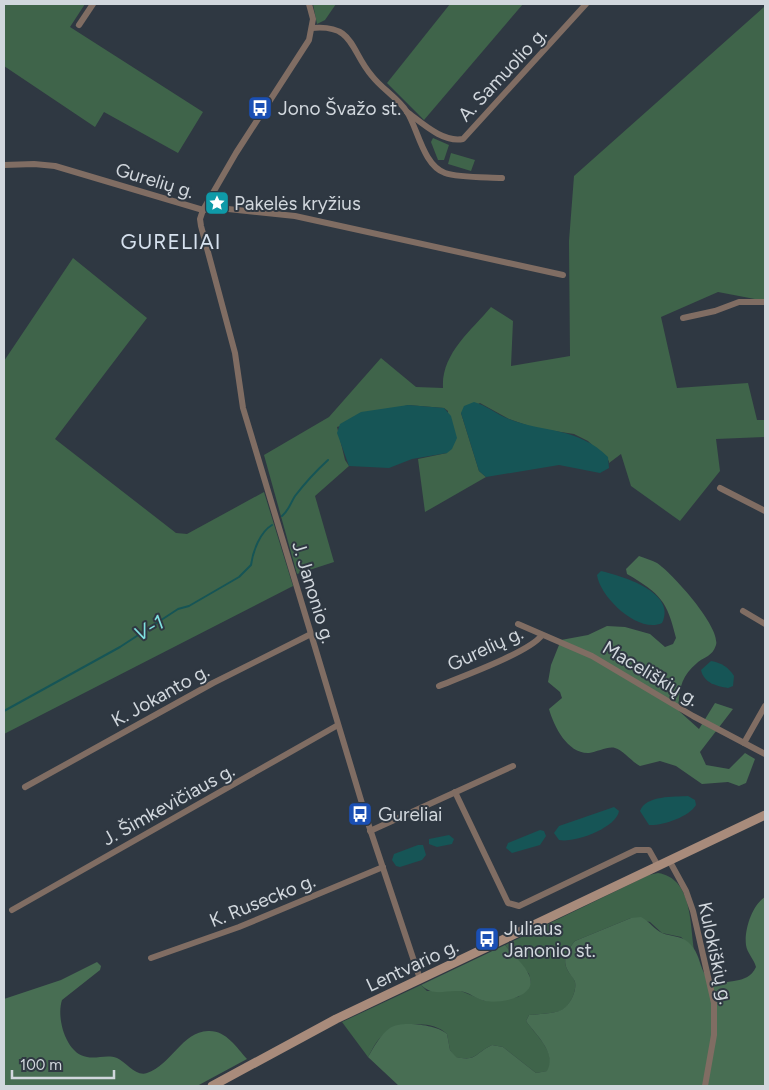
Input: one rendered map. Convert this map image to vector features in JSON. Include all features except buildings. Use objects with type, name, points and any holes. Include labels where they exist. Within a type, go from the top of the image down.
[{"type":"main road","name":"Lentvario g.","points":[[212,1086],[336,1019],[765,815]]},
{"type":"street","points":[[78,24],[93,4]]},
{"type":"street","points":[[203,210],[236,153],[309,40],[312,28],[309,4]]},
{"type":"street","name":"A. Samuolio g.","points":[[406,111],[431,130],[457,140],[462,138],[586,4]]},
{"type":"street","points":[[312,28],[333,28],[348,38],[372,77],[406,111],[428,157],[444,173],[502,178]]},
{"type":"street","name":"Gurelių g.","points":[[4,165],[34,164],[55,166],[203,210],[220,208],[296,216],[563,275]]},
{"type":"street","name":"J. Janonio g.","points":[[203,210],[201,226],[235,353],[243,408],[370,831],[420,979]]},
{"type":"street","points":[[683,318],[708,314],[739,302],[765,302]]},
{"type":"street","points":[[720,488],[765,511]]},
{"type":"street","points":[[743,612],[765,624]]},
{"type":"street","name":"Maceliškių g.","points":[[518,624],[592,656],[693,716],[765,754]]},
{"type":"street","name":"K. Jokanto g.","points":[[25,787],[214,683],[311,634]]},
{"type":"street","name":"Gurelių g.","points":[[440,686],[500,660],[535,641],[542,635]]},
{"type":"street","points":[[744,743],[765,706]]},
{"type":"street","name":"J. Šimkevičiaus g.","points":[[12,910],[338,725]]},
{"type":"street","points":[[370,831],[513,766]]},
{"type":"street","points":[[455,792],[508,903],[513,906],[519,906],[636,850],[649,850],[658,866]]},
{"type":"street","name":"Kulokiškių g.","points":[[669,860],[686,891],[693,911],[714,1003],[714,1035],[705,1086]]},
{"type":"street","name":"K. Rusecko g.","points":[[151,958],[246,925],[383,867]]},
{"type":"shaded area","points":[[4,4],[85,4],[70,27],[203,112],[178,153],[104,112],[95,127],[4,66]]},
{"type":"shaded area","points":[[313,4],[336,4],[325,20],[317,24]]},
{"type":"shaded area","points":[[450,4],[523,4],[424,120],[387,83]]},
{"type":"shaded area","points":[[765,6],[765,301],[718,292],[661,317],[677,388],[748,383],[757,420],[765,420],[765,437],[716,439],[720,471],[680,521],[631,486],[621,454],[609,463],[588,441],[574,434],[535,428],[509,419],[480,403],[461,413],[479,471],[486,477],[425,512],[418,459],[447,453],[448,411],[444,408],[408,405],[337,427],[345,460],[349,466],[315,496],[334,562],[297,574],[264,455],[329,417],[381,358],[416,387],[443,388],[447,364],[452,354],[466,334],[491,307],[513,321],[511,366],[570,356],[569,241],[574,176]]},
{"type":"shaded area","points":[[433,138],[449,145],[444,160],[438,160],[431,142]]},
{"type":"shaded area","points":[[451,153],[475,160],[471,171],[448,164]]},
{"type":"shaded area","points":[[73,258],[147,318],[55,439],[176,533],[187,534],[264,492],[293,586],[4,734],[4,361]]},
{"type":"shaded area","points":[[474,402],[509,419],[573,435],[585,440],[597,447],[608,457],[609,468],[600,473],[559,465],[486,477],[479,471],[461,413],[464,406]]},
{"type":"shaded area","points":[[408,405],[444,408],[451,416],[457,438],[452,449],[447,453],[412,459],[389,468],[349,466],[337,433],[340,424],[361,412]]},
{"type":"shaded area","points":[[639,556],[657,563],[664,569],[694,601],[711,626],[716,637],[716,645],[708,656],[687,673],[680,690],[679,711],[699,729],[715,703],[733,709],[700,752],[706,765],[729,769],[745,753],[755,759],[746,783],[739,786],[728,782],[702,784],[676,766],[660,761],[640,766],[615,748],[589,753],[581,752],[568,744],[554,724],[549,709],[562,698],[560,692],[548,682],[551,665],[561,640],[588,635],[607,626],[625,627],[650,634],[665,647],[673,644],[676,638],[666,607],[648,587],[627,574],[626,569]]},
{"type":"shaded area","points":[[601,571],[633,581],[655,594],[662,602],[665,612],[662,623],[652,625],[642,623],[622,611],[613,603],[600,584],[597,575]]},
{"type":"shaded area","points":[[711,661],[722,664],[729,670],[734,676],[733,686],[728,688],[719,686],[705,678],[701,670]]},
{"type":"shaded area","points":[[688,796],[695,800],[696,805],[693,809],[681,817],[668,822],[649,825],[640,811],[643,806],[654,799]]},
{"type":"shaded area","points":[[614,807],[619,811],[616,817],[611,823],[594,833],[575,839],[559,840],[554,833],[559,826]]},
{"type":"shaded area","points":[[540,830],[544,831],[546,836],[540,845],[512,853],[506,848],[508,843]]},
{"type":"shaded area","points":[[449,835],[454,839],[452,844],[437,847],[429,844],[429,839]]},
{"type":"shaded area","points":[[423,845],[426,855],[422,860],[400,867],[396,866],[392,860],[394,854]]},
{"type":"shaded area","points":[[658,873],[669,877],[677,883],[683,892],[690,915],[694,949],[681,937],[662,933],[650,922],[631,918],[575,941],[565,958],[567,969],[575,982],[574,995],[566,1007],[560,1011],[529,1015],[526,1021],[548,1051],[550,1064],[548,1071],[536,1073],[503,1047],[492,1045],[472,1058],[455,1057],[450,1050],[447,1034],[433,1026],[416,1024],[398,1027],[381,1036],[368,1057],[342,1022],[421,985],[427,991],[461,991],[485,1001],[518,997],[527,990],[531,982],[529,974],[505,945],[649,875]]},
{"type":"shaded area","points":[[765,897],[765,1086],[399,1086],[368,1057],[386,1031],[395,1026],[410,1024],[436,1028],[447,1034],[450,1050],[456,1057],[472,1058],[492,1045],[503,1047],[536,1073],[547,1071],[549,1058],[547,1051],[540,1038],[526,1021],[529,1015],[559,1011],[566,1007],[572,999],[575,982],[568,971],[565,958],[575,941],[631,918],[641,917],[662,933],[682,938],[688,942],[698,956],[703,971],[712,981],[738,980],[750,975],[756,967],[747,948],[746,932],[756,906]]},
{"type":"shaded area","points":[[505,945],[529,975],[531,983],[529,989],[524,994],[508,1000],[491,1002],[460,991],[430,991],[421,985]]},
{"type":"shaded area","points":[[97,962],[101,966],[100,970],[62,1000],[60,1007],[64,1034],[73,1049],[80,1054],[87,1057],[106,1056],[117,1058],[135,1071],[143,1074],[163,1063],[191,1037],[199,1033],[214,1031],[225,1036],[247,1059],[197,1086],[4,1086],[4,999],[61,980]]},
{"type":"waterway","name":"V-1","points":[[282,516],[299,491],[328,460]]},
{"type":"waterway","name":"V-1","points":[[4,711],[120,647],[178,609],[189,606],[239,577],[251,565],[258,542],[264,532],[272,525]]},
{"type":"place","name":"Jono Švažo st.","points":[[260,108]]},
{"type":"place","name":"Pakelės kryžius","points":[[217,203]]},
{"type":"place","name":"Gureliai","points":[[360,814]]},
{"type":"place","name":"Juliaus Janonio st.","points":[[487,939]]},
{"type":"district","name":"GURELIAI","points":[[171,242]]}]
